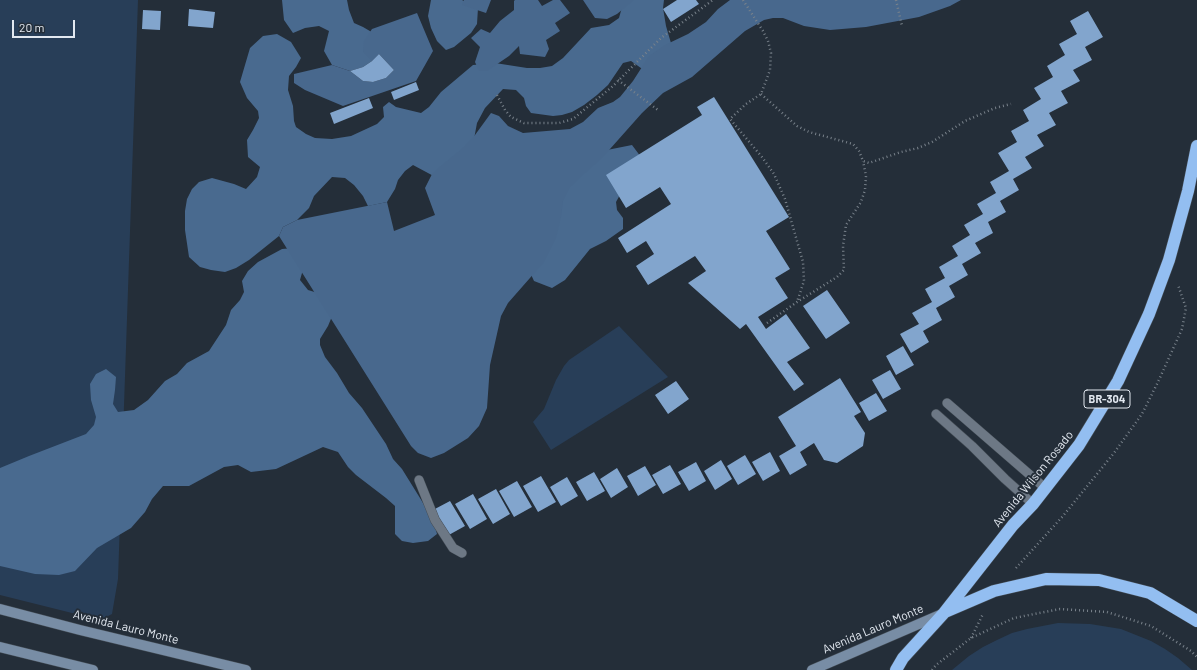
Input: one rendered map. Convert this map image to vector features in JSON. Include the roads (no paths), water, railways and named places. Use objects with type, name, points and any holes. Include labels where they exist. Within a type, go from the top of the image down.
[{"type":"highway","name":"Avenida Wilson Rosado","points":[[896,670],[902,658],[944,613],[1080,445],[1118,382],[1149,314],[1169,260],[1188,191],[1197,146]]},
{"type":"highway","points":[[944,613],[994,591],[1046,579],[1099,580],[1150,593],[1197,621]]},
{"type":"street","name":"Avenida Lauro Monte","points":[[0,609],[246,670]]},
{"type":"street","name":"Avenida Lauro Monte","points":[[812,670],[944,613]]},
{"type":"street","points":[[0,647],[94,670]]},
{"type":"lane","points":[[947,403],[1045,488]]},
{"type":"lane","points":[[936,414],[1033,504]]},
{"type":"lane","points":[[419,480],[435,520],[453,548],[462,553]]}]
